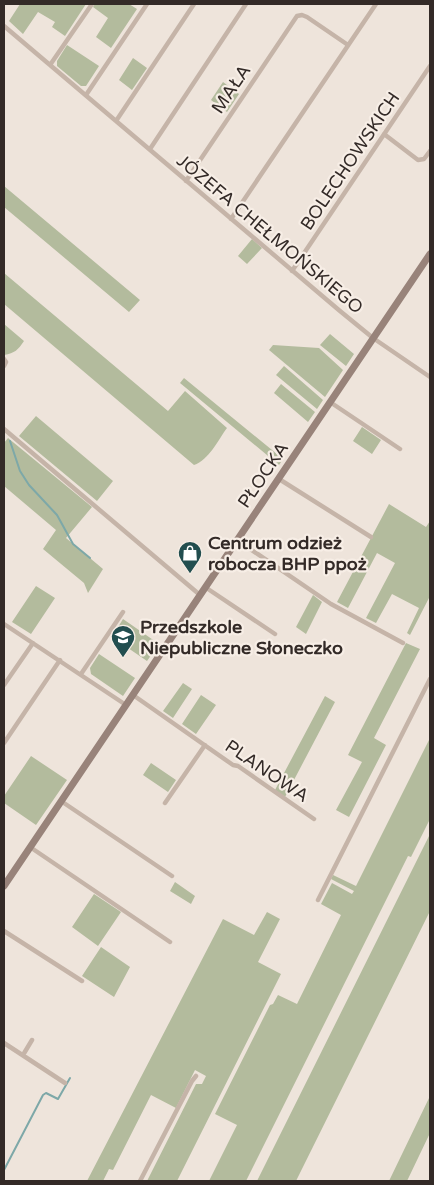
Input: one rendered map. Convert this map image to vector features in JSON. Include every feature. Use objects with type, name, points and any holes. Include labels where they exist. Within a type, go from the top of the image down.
[{"type":"street","points":[[50,65],[92,4]]},
{"type":"street","points":[[86,95],[147,4]]},
{"type":"street","points":[[116,120],[194,4]]},
{"type":"street","points":[[150,149],[246,4]]},
{"type":"street","points":[[231,219],[376,4]]},
{"type":"street","name":"MAŁA","points":[[186,181],[295,18],[300,15],[307,17],[348,45]]},
{"type":"street","name":"JÓZEFA CHEŁMOŃSKIEGO","points":[[4,26],[292,271],[374,338],[430,377]]},
{"type":"street","name":"BOLECHOWSKICH","points":[[292,271],[430,66]]},
{"type":"street","points":[[384,134],[418,160],[424,159],[430,151]]},
{"type":"street","name":"PŁOCKA","points":[[4,886],[430,254]]},
{"type":"street","points":[[4,360],[6,362],[4,366]]},
{"type":"street","points":[[330,402],[400,449]]},
{"type":"street","points":[[4,429],[200,595]]},
{"type":"street","points":[[279,479],[371,537]]},
{"type":"street","points":[[237,540],[331,604],[403,643]]},
{"type":"street","points":[[205,587],[275,634]]},
{"type":"street","points":[[81,674],[123,612]]},
{"type":"street","points":[[4,624],[126,705]]},
{"type":"street","points":[[4,685],[33,643]]},
{"type":"street","points":[[4,743],[60,660]]},
{"type":"street","points":[[318,900],[430,679]]},
{"type":"street","name":"PLANOWA","points":[[133,695],[314,820]]},
{"type":"street","name":"PLANOWA","points":[[165,803],[205,745]]},
{"type":"street","points":[[61,801],[172,876]]},
{"type":"street","points":[[30,847],[170,942]]},
{"type":"street","points":[[4,931],[82,981]]},
{"type":"street","points":[[23,1055],[32,1040]]},
{"type":"street","points":[[4,1043],[65,1083]]},
{"type":"street","points":[[140,1181],[192,1080],[196,1076]]},
{"type":"green space","points":[[20,4],[86,4],[65,36],[52,27],[55,22],[38,12],[23,34],[9,21]]},
{"type":"green space","points":[[95,4],[129,4],[137,9],[111,48],[96,37],[108,18],[93,7]]},
{"type":"green space","points":[[67,45],[99,66],[86,86],[81,86],[57,66],[57,61]]},
{"type":"green space","points":[[133,58],[147,68],[132,90],[119,80]]},
{"type":"green space","points":[[223,82],[239,94],[227,112],[211,100]]},
{"type":"green space","points":[[4,186],[140,300],[129,312],[4,207]]},
{"type":"green space","points":[[252,239],[262,248],[247,264],[238,256]]},
{"type":"green space","points":[[4,273],[168,411],[185,391],[227,428],[209,454],[194,465],[4,304]]},
{"type":"green space","points":[[4,324],[24,341],[16,351],[4,355]]},
{"type":"green space","points":[[330,334],[354,354],[346,366],[320,345]]},
{"type":"green space","points":[[273,345],[319,348],[343,370],[325,397],[269,350]]},
{"type":"green space","points":[[284,366],[323,400],[317,409],[276,375]]},
{"type":"green space","points":[[184,378],[283,459],[279,465],[180,383]]},
{"type":"green space","points":[[281,384],[315,412],[308,422],[274,393]]},
{"type":"green space","points":[[36,416],[113,481],[97,501],[19,436]]},
{"type":"green space","points":[[362,427],[381,440],[372,454],[353,441]]},
{"type":"green space","points":[[8,438],[92,507],[66,538],[103,569],[88,593],[84,583],[43,549],[56,530],[4,486],[4,443]]},
{"type":"green space","points":[[389,504],[426,527],[430,521],[430,596],[410,635],[407,633],[419,608],[392,594],[376,623],[366,618],[395,563],[377,553],[348,608],[337,602]]},
{"type":"green space","points":[[36,586],[55,598],[31,634],[12,622]]},
{"type":"green space","points":[[313,595],[322,602],[306,634],[296,627]]},
{"type":"green space","points":[[123,619],[159,644],[147,661],[112,637]]},
{"type":"green space","points":[[406,643],[420,649],[374,738],[386,745],[349,817],[336,810],[362,762],[348,755]]},
{"type":"green space","points":[[99,654],[135,678],[123,696],[91,674],[90,668]]},
{"type":"green space","points":[[183,683],[192,689],[173,718],[163,711]]},
{"type":"green space","points":[[201,695],[216,705],[196,734],[182,724]]},
{"type":"green space","points":[[325,696],[335,702],[285,797],[275,790]]},
{"type":"green space","points":[[430,738],[430,819],[411,857],[408,856],[246,1181],[209,1181],[237,1125],[215,1114],[270,1005],[273,1004],[278,995],[297,1004],[341,915],[321,904],[332,883],[352,894],[354,891],[331,879],[333,875],[356,886]]},
{"type":"green space","points":[[31,756],[67,780],[36,825],[4,803],[4,796]]},
{"type":"green space","points":[[151,763],[176,780],[168,792],[143,775]]},
{"type":"green space","points":[[430,834],[430,911],[296,1181],[257,1181]]},
{"type":"green space","points":[[175,882],[195,896],[191,904],[170,891]]},
{"type":"green space","points":[[94,894],[121,912],[98,946],[72,927]]},
{"type":"green space","points":[[267,912],[280,919],[258,962],[281,974],[177,1181],[147,1181],[196,1084],[202,1084],[206,1076],[195,1070],[176,1108],[151,1095],[113,1170],[109,1169],[103,1181],[87,1181],[223,919],[254,935]]},
{"type":"green space","points":[[101,947],[130,967],[114,997],[82,976]]},
{"type":"green space","points":[[430,1096],[430,1133],[407,1181],[389,1181]]},
{"type":"waterway","points":[[10,441],[20,471],[29,485],[57,515],[73,544],[90,558]]},
{"type":"waterway","points":[[4,1170],[43,1095],[46,1093],[58,1099],[70,1078]]},
{"type":"place","name":"Centrum odzież robocza BHP ppoż","points":[[190,574]]},
{"type":"place","name":"Przedszkole Niepubliczne Słoneczko","points":[[123,658]]}]
